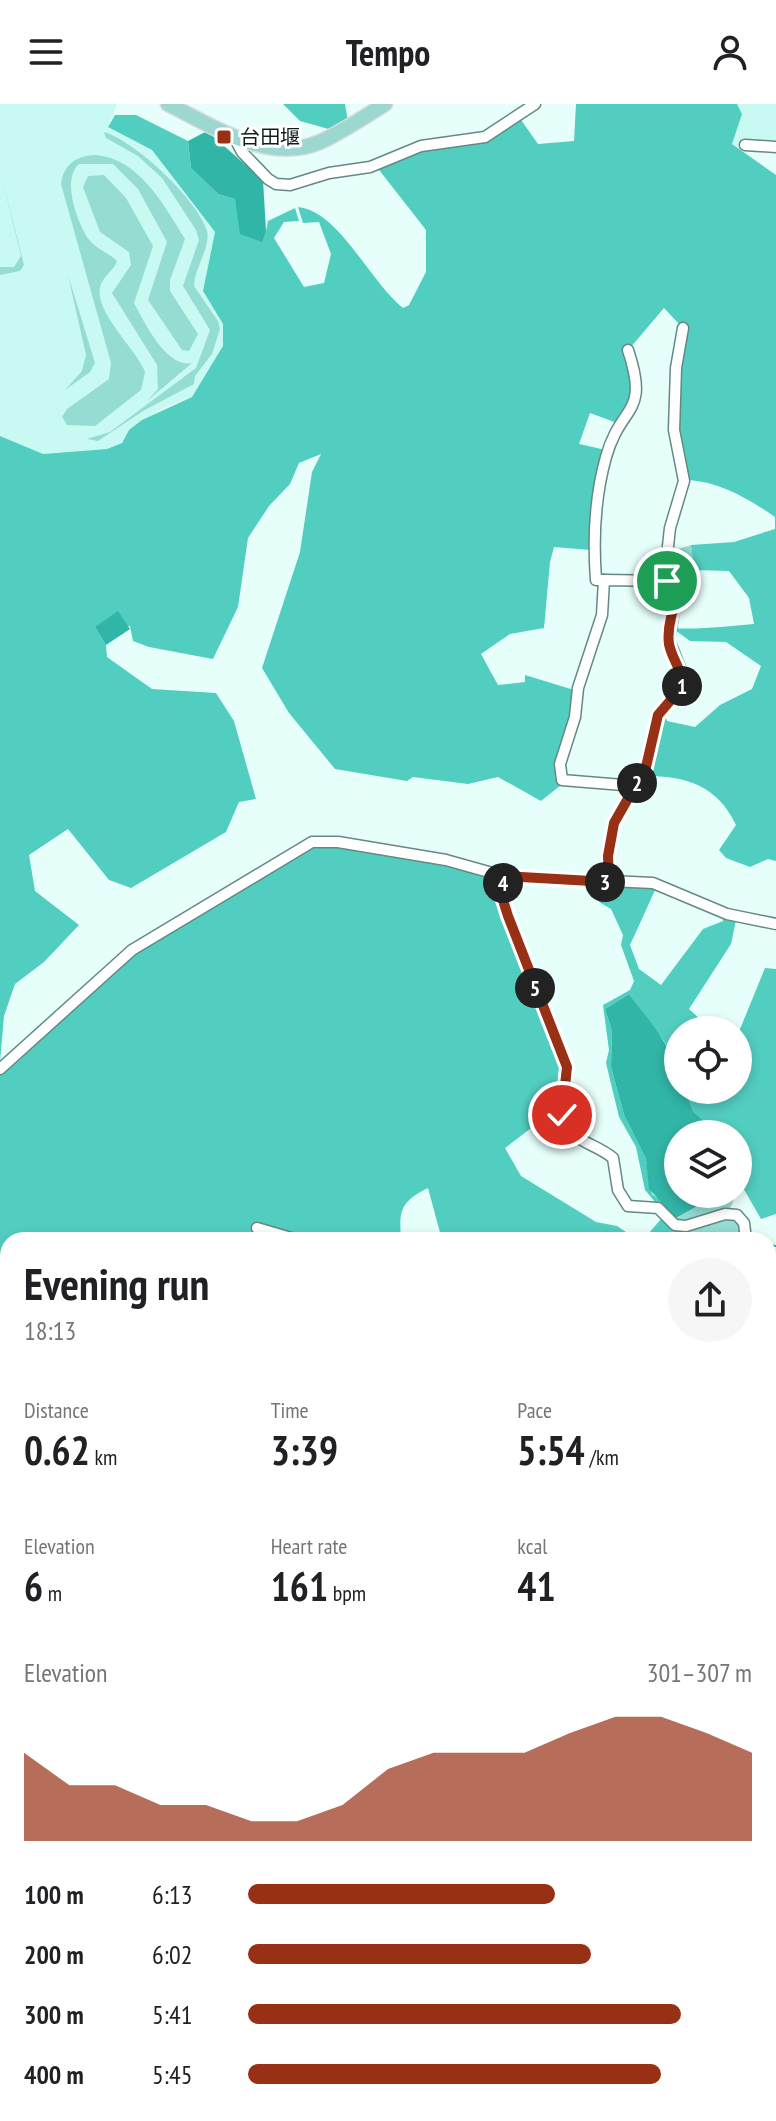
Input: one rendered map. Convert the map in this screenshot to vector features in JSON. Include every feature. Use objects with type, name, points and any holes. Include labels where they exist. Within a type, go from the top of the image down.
[{"type":"main road","points":[[168,104],[234,137],[284,148],[311,145],[385,104]]},
{"type":"street","points":[[234,137],[242,152],[268,179],[276,184],[290,185],[329,173],[370,167],[421,146],[485,137],[535,104]]},
{"type":"street","points":[[745,145],[776,147]]},
{"type":"street","points":[[609,882],[608,856],[614,823],[646,767],[658,715],[682,687],[682,673],[669,640],[676,598],[667,581],[666,555],[670,528],[684,481],[674,430],[676,368],[683,328]]},
{"type":"street","points":[[628,350],[637,377],[637,399],[631,412],[616,425],[601,484],[594,546],[596,580],[667,581]]},
{"type":"street","points":[[604,580],[602,615],[578,688],[575,717],[560,764],[560,776],[562,780],[635,786]]},
{"type":"street","points":[[0,1069],[132,950],[312,842],[338,842],[446,860],[503,876],[653,883],[727,914],[776,924]]},
{"type":"street","points":[[503,876],[502,897],[508,916],[567,1067],[562,1115],[565,1122],[580,1141],[613,1158],[618,1190],[628,1206],[658,1208],[668,1222],[686,1226],[725,1214],[737,1215],[744,1223],[745,1232]]},
{"type":"street","points":[[257,1228],[271,1232]]},
{"type":"shaded area","points":[[0,104],[117,104],[108,127],[152,150],[215,233],[203,291],[223,324],[224,346],[192,397],[163,408],[129,430],[122,443],[107,449],[43,454],[0,436]]},
{"type":"shaded area","points":[[283,104],[345,104],[348,121],[332,130],[300,121]]},
{"type":"shaded area","points":[[576,104],[737,104],[742,114],[732,144],[776,175],[776,861],[768,859],[750,867],[726,858],[719,850],[736,825],[720,800],[687,781],[645,776],[663,711],[667,721],[695,727],[720,705],[752,689],[761,666],[726,642],[690,641],[672,628],[754,624],[749,598],[729,571],[694,570],[691,545],[734,542],[775,529],[775,517],[744,498],[722,487],[686,480],[677,440],[679,324],[664,308],[630,348],[635,398],[617,423],[590,413],[579,444],[606,450],[591,550],[554,547],[544,628],[510,634],[481,654],[498,685],[525,682],[525,675],[574,690],[573,718],[560,758],[561,785],[541,801],[498,777],[468,784],[413,777],[407,781],[335,769],[289,713],[262,668],[300,552],[312,472],[321,454],[299,463],[290,484],[269,506],[248,538],[238,607],[213,659],[133,641],[130,626],[95,627],[106,645],[107,657],[152,689],[216,693],[234,721],[256,799],[239,802],[226,832],[131,888],[109,880],[68,829],[29,855],[35,891],[79,925],[44,962],[15,984],[4,1016],[0,1062],[0,436],[43,454],[107,449],[122,443],[129,430],[142,420],[192,397],[223,346],[223,324],[203,291],[215,232],[152,150],[108,127],[115,115],[136,115],[188,141],[191,168],[218,194],[235,199],[240,218],[266,231],[268,221],[295,208],[299,221],[284,222],[274,238],[304,287],[324,283],[331,254],[319,222],[303,223],[298,207],[313,211],[341,234],[403,308],[409,305],[426,272],[426,230],[376,166],[403,153],[477,140],[519,117],[538,144],[574,141]]},
{"type":"shaded area","points":[[737,104],[776,104],[776,145],[749,142],[736,147],[732,144],[742,114]]},
{"type":"shaded area","points":[[207,131],[263,180],[266,231],[262,242],[240,234],[235,199],[218,194],[191,168],[188,141]]},
{"type":"shaded area","points":[[104,132],[132,147],[164,173],[201,218],[208,237],[194,286],[218,321],[220,329],[212,354],[195,376],[194,384],[143,411],[98,441],[87,439],[110,432],[196,368],[210,330],[183,286],[199,240],[196,230],[162,178],[138,156],[106,138]]},
{"type":"shaded area","points":[[95,155],[125,165],[149,185],[185,239],[170,280],[170,291],[198,334],[189,351],[182,350],[148,300],[167,242],[138,189],[113,164],[79,164],[74,171],[71,189],[79,220],[90,241],[117,261],[102,282],[102,303],[145,372],[141,390],[95,426],[67,425],[62,417],[67,409],[109,379],[111,363],[61,184],[72,162]]},
{"type":"shaded area","points":[[0,170],[24,265],[20,271],[0,275],[0,267],[14,267],[21,256]]},
{"type":"shaded area","points":[[104,175],[126,198],[153,246],[134,303],[165,351],[182,363],[192,363],[147,401],[158,389],[157,365],[112,293],[131,265],[129,252],[100,232],[83,187],[88,176]]},
{"type":"shaded area","points":[[68,275],[95,363],[90,372],[65,390],[82,371],[86,355]]},
{"type":"shaded area","points":[[691,545],[697,593],[677,596],[670,583],[669,552]]},
{"type":"shaded area","points":[[118,611],[130,629],[106,645],[95,627]]},
{"type":"shaded area","points":[[333,843],[499,877],[565,1068],[559,1113],[543,1119],[505,1148],[521,1176],[596,1222],[617,1226],[626,1232],[440,1232],[428,1188],[403,1208],[401,1232],[0,1232],[0,1072],[120,963],[302,849]]},
{"type":"shaded area","points":[[601,883],[656,888],[630,945],[639,969],[661,985],[703,929],[723,921],[723,917],[736,920],[731,944],[689,1009],[697,1016],[664,1016],[664,1041],[629,994],[605,1009],[612,1031],[611,1067],[624,1115],[646,1159],[652,1194],[664,1203],[664,1208],[669,1208],[676,1218],[671,1221],[645,1190],[636,1147],[619,1117],[606,1063],[609,1050],[603,1005],[630,990],[634,981],[621,945],[623,935],[611,909],[599,902]]},
{"type":"shaded area","points":[[765,968],[776,969],[776,1214],[761,1219],[752,1203],[752,1120],[703,1120],[690,1104],[752,1104],[752,1016],[745,1016]]},
{"type":"shaded area","points":[[629,994],[664,1042],[664,1104],[690,1104],[703,1120],[664,1120],[664,1205],[649,1189],[646,1159],[624,1115],[611,1067],[612,1031],[605,1009]]},
{"type":"shaded area","points":[[667,1208],[694,1208],[676,1218]]},
{"type":"shaded area","points":[[694,1208],[730,1208],[689,1223],[671,1221]]},
{"type":"shaded area","points":[[721,1217],[737,1217],[742,1232],[684,1232],[687,1228]]},
{"type":"shaded area","points":[[661,1219],[671,1226],[687,1228],[684,1232],[650,1232]]},
{"type":"place","name":"台田堰","points":[[224,137]]},
{"type":"route","points":[[562,1115],[567,1067],[508,916],[502,897],[503,876],[609,882],[608,856],[614,823],[646,767],[658,715],[682,687],[682,673],[669,640],[676,598],[667,581]]}]
